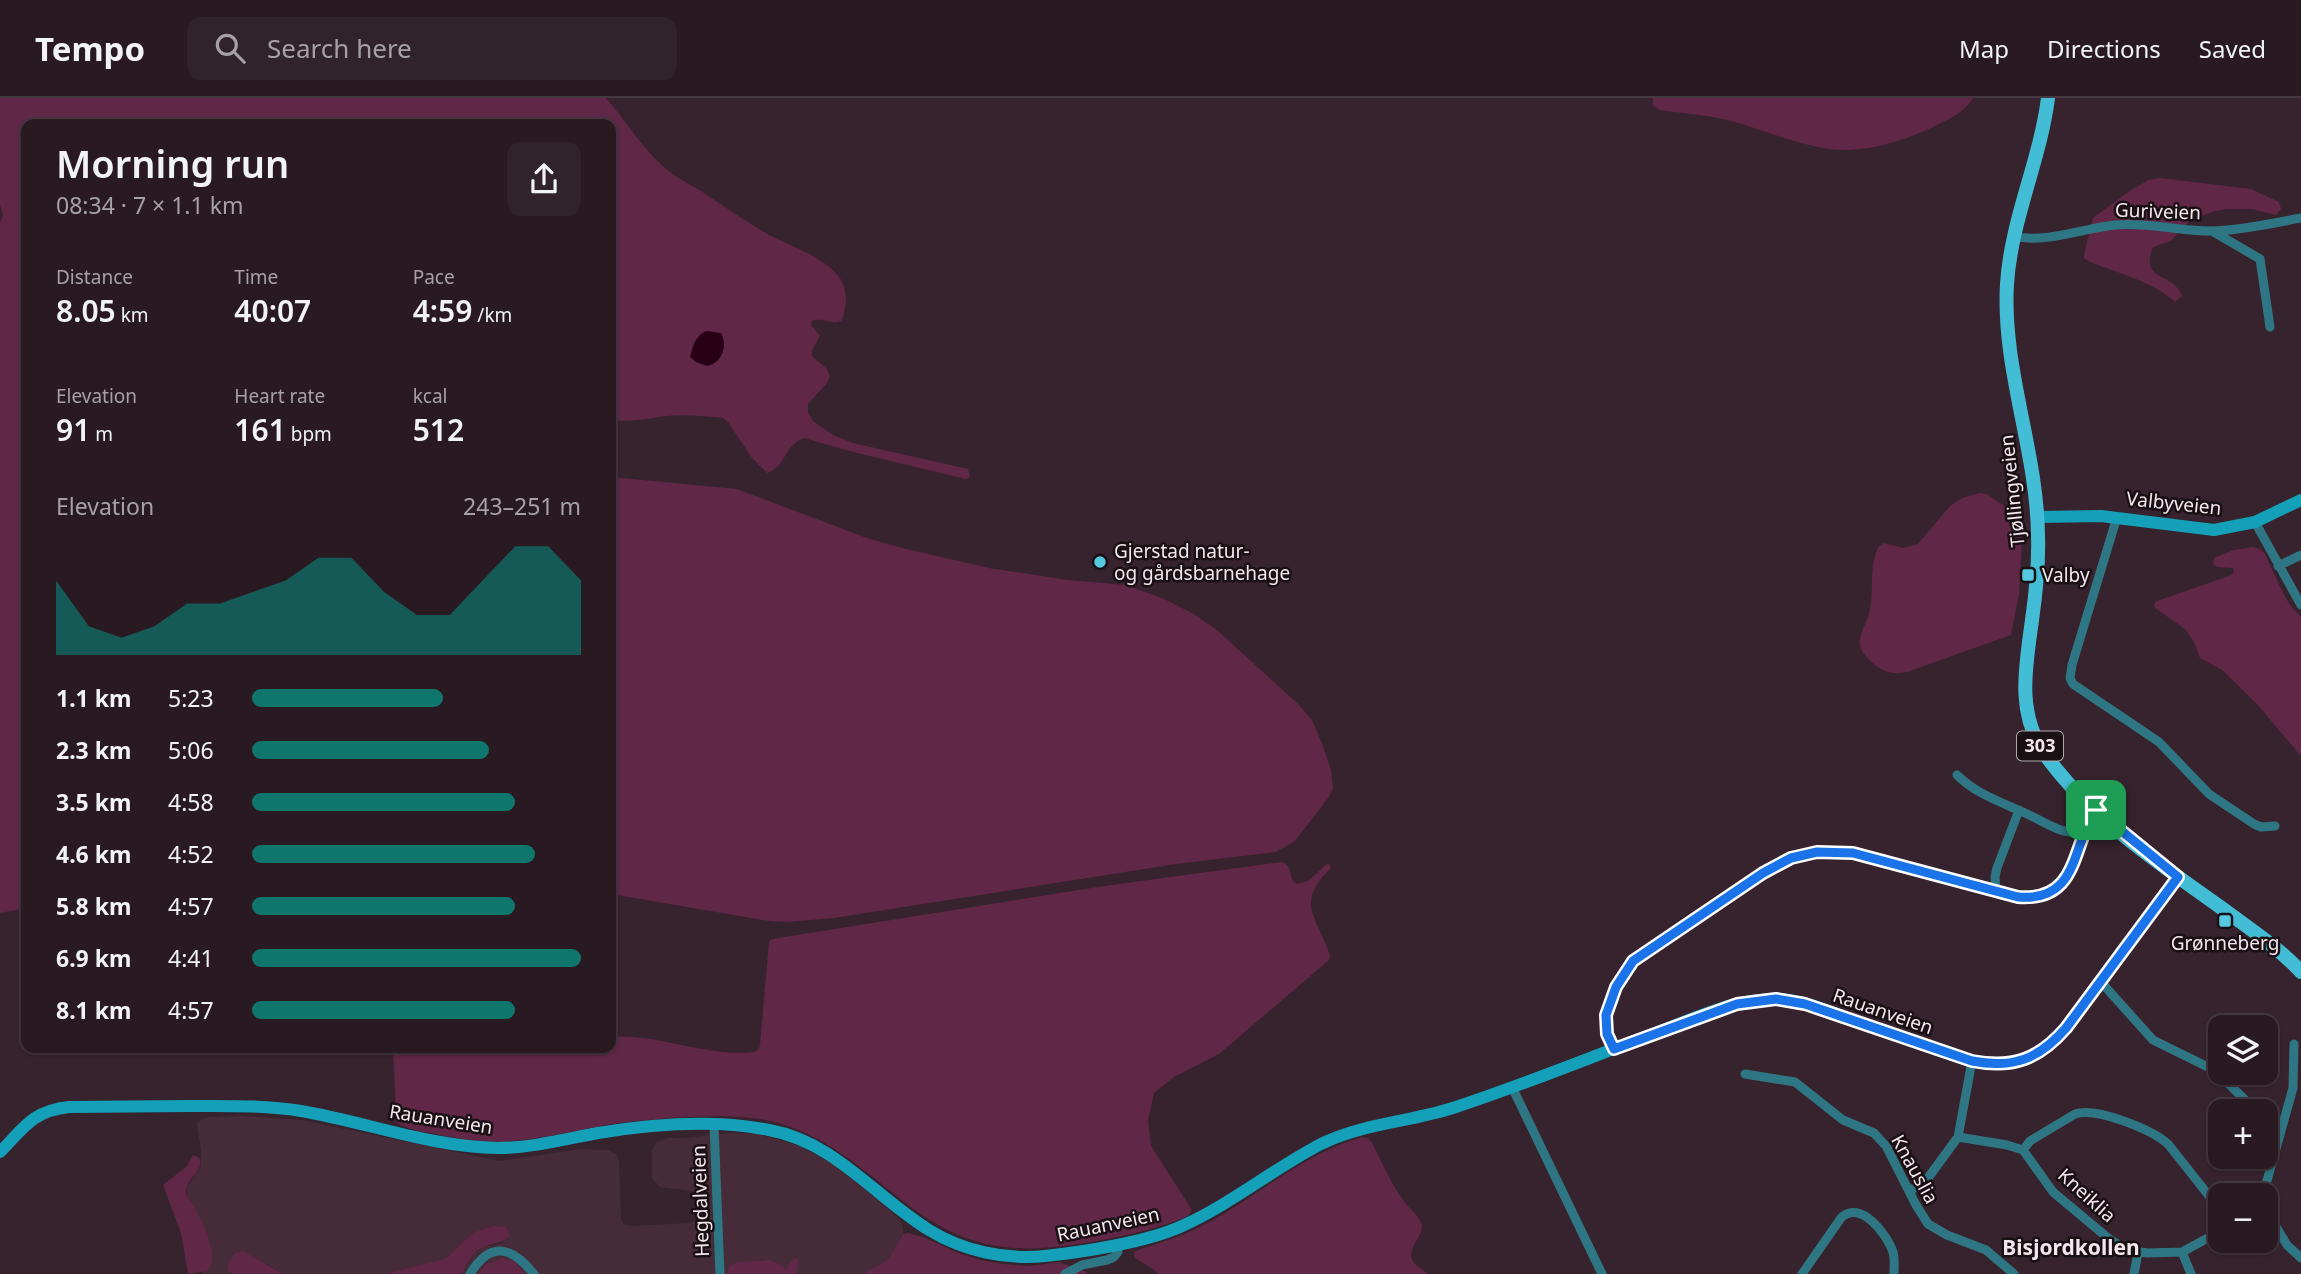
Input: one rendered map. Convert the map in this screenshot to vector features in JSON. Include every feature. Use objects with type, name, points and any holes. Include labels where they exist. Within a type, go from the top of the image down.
[{"type":"main road","name":"Tjøllingveien","points":[[2048,98],[2042,138],[2014,236],[2007,283],[2007,330],[2032,464],[2038,517],[2037,581],[2024,678],[2025,707],[2036,738],[2045,753],[2096,810],[2178,877],[2271,944],[2301,972]]},
{"type":"main road","name":"Valbyveien","points":[[2038,517],[2083,514],[2214,530],[2255,522],[2301,500]]},
{"type":"main road","name":"Rauanveien","points":[[0,1153],[30,1120],[49,1110],[69,1107],[275,1107],[433,1140],[495,1147],[515,1147],[629,1129],[739,1126],[771,1130],[818,1147],[841,1161],[925,1227],[946,1239],[974,1250],[1004,1256],[1046,1256],[1160,1235],[1183,1226],[1284,1164],[1346,1133],[1437,1113],[1737,1004],[1776,999],[1805,1004],[1972,1061],[2009,1063],[2041,1052],[2054,1042],[2178,877]]},
{"type":"street","name":"Guriveien","points":[[2014,236],[2026,238],[2064,234],[2117,225],[2212,231],[2301,218]]},
{"type":"street","points":[[2212,231],[2260,258],[2270,327]]},
{"type":"street","points":[[2117,517],[2072,665],[2070,678],[2073,684],[2159,741],[2209,794],[2254,824],[2275,827]]},
{"type":"street","points":[[2255,522],[2301,605]]},
{"type":"street","points":[[2278,566],[2301,555]]},
{"type":"street","points":[[1956,775],[1972,789],[2063,832],[2082,834]]},
{"type":"street","points":[[1996,891],[1997,868],[2019,810]]},
{"type":"street","points":[[1614,1049],[1607,1034],[1606,1015],[1616,987],[1633,961],[1763,873],[1791,858],[1817,852],[1853,853],[2029,898],[2049,892],[2067,875],[2075,862],[2082,834],[2096,810]]},
{"type":"street","points":[[2101,982],[2153,1040],[2216,1071],[2244,1099]]},
{"type":"street","points":[[2278,1135],[2293,1088],[2294,1044]]},
{"type":"street","points":[[1910,1191],[1928,1178],[1958,1137],[1972,1061]]},
{"type":"street","name":"Knauslia","points":[[1745,1074],[1795,1082],[1843,1120],[1874,1133],[1886,1146],[1928,1224],[1947,1235],[1986,1250],[2014,1274]]},
{"type":"street","points":[[1512,1087],[1602,1274]]},
{"type":"street","points":[[1958,1137],[2023,1150],[2030,1141],[2075,1114],[2083,1112],[2104,1116],[2145,1129],[2162,1138],[2208,1195]]},
{"type":"street","name":"Hegdalveien","points":[[714,1126],[720,1274]]},
{"type":"street","name":"Kneiklia","points":[[2023,1150],[2053,1192],[2118,1245],[2138,1253],[2182,1252],[2208,1238]]},
{"type":"street","points":[[1802,1274],[1841,1218],[1854,1211],[1870,1221],[1887,1241],[1894,1254],[1894,1274]]},
{"type":"street","points":[[2278,1230],[2287,1245],[2301,1258]]},
{"type":"street","points":[[1066,1274],[1082,1265],[1114,1257],[1118,1252],[1116,1244]]},
{"type":"street","points":[[470,1274],[482,1258],[502,1251],[510,1251],[534,1274]]},
{"type":"street","points":[[2182,1252],[2191,1274]]},
{"type":"street","points":[[2134,1274],[2138,1253]]},
{"type":"shaded area","points":[[0,98],[606,98],[649,152],[669,171],[764,232],[819,260],[838,275],[846,298],[841,321],[816,320],[812,321],[811,325],[820,336],[812,350],[812,356],[827,369],[830,377],[808,404],[808,412],[813,421],[833,435],[853,443],[968,469],[970,477],[966,479],[804,438],[793,445],[778,466],[767,473],[752,458],[723,418],[680,415],[616,420],[616,119],[21,119],[21,909],[0,913],[0,223],[3,215],[0,205]]},
{"type":"shaded area","points":[[1653,98],[1973,98],[1956,115],[1915,135],[1881,145],[1848,150],[1816,147],[1718,118],[1660,110],[1653,106]]},
{"type":"shaded area","points":[[2160,178],[2251,189],[2279,202],[2281,209],[2276,215],[2252,209],[2215,211],[2189,221],[2171,241],[2153,247],[2150,266],[2159,276],[2178,288],[2182,296],[2175,302],[2147,284],[2084,258],[2093,218],[2131,190],[2149,180]]},
{"type":"shaded area","points":[[706,331],[721,333],[724,343],[720,358],[707,366],[690,357],[693,345]]},
{"type":"shaded area","points":[[616,477],[737,489],[867,538],[902,548],[989,568],[1068,580],[1125,585],[1162,598],[1194,614],[1218,631],[1298,704],[1312,720],[1331,770],[1333,789],[1329,797],[1295,841],[1276,852],[1176,864],[834,918],[769,921],[616,895]]},
{"type":"shaded area","points":[[1987,494],[2007,508],[2019,510],[2022,539],[2019,594],[2011,635],[1907,672],[1891,673],[1881,669],[1867,658],[1860,644],[1870,608],[1873,567],[1878,547],[1884,543],[1903,548],[1918,544],[1950,506],[1962,498]]},
{"type":"shaded area","points":[[2253,547],[2265,554],[2290,605],[2301,617],[2301,756],[2256,703],[2222,670],[2200,658],[2185,629],[2155,608],[2154,604],[2232,575],[2233,568],[2217,567],[2213,564],[2214,558],[2234,550]]},
{"type":"shaded area","points":[[1282,862],[1288,866],[1292,879],[1297,884],[1308,881],[1327,864],[1331,868],[1320,880],[1311,900],[1315,919],[1330,955],[1329,960],[1219,1054],[1174,1077],[1154,1093],[1148,1121],[1151,1146],[1192,1210],[1188,1216],[1156,1227],[1072,1245],[1044,1248],[994,1246],[947,1230],[923,1216],[848,1158],[812,1136],[773,1122],[751,1118],[674,1118],[614,1124],[504,1142],[464,1139],[419,1131],[395,1121],[393,1053],[616,1053],[616,1037],[646,1038],[719,1052],[754,1052],[759,1049],[760,1044],[769,942],[772,939],[1104,886]]},
{"type":"shaded area","points":[[210,1117],[301,1120],[500,1161],[581,1149],[607,1150],[616,1154],[619,1161],[621,1220],[624,1225],[633,1226],[690,1223],[707,1216],[706,1197],[691,1191],[660,1187],[652,1178],[652,1150],[657,1142],[668,1138],[726,1133],[758,1134],[797,1145],[833,1164],[891,1211],[903,1227],[903,1234],[891,1257],[863,1274],[797,1274],[796,1258],[786,1269],[762,1260],[751,1263],[737,1262],[729,1266],[727,1274],[526,1274],[515,1262],[486,1264],[478,1274],[462,1274],[474,1253],[484,1247],[503,1243],[493,1226],[474,1232],[445,1260],[385,1274],[283,1274],[267,1264],[229,1271],[234,1274],[202,1274],[186,1188],[201,1167],[197,1125],[201,1119]]},
{"type":"shaded area","points":[[1362,1137],[1368,1138],[1372,1143],[1395,1187],[1422,1224],[1411,1257],[1414,1263],[1428,1274],[1157,1274],[1135,1258],[1134,1252],[1203,1226],[1304,1163]]},
{"type":"shaded area","points":[[193,1155],[199,1157],[200,1167],[188,1184],[186,1194],[206,1232],[212,1253],[208,1271],[188,1274],[181,1233],[163,1185],[187,1166]]},
{"type":"shaded area","points":[[493,1226],[506,1227],[510,1236],[476,1252],[462,1274],[385,1274],[445,1259],[474,1232]]},
{"type":"shaded area","points":[[908,1233],[981,1260],[1030,1266],[1059,1262],[1087,1274],[863,1274],[890,1257],[903,1234]]},
{"type":"shaded area","points":[[243,1251],[283,1274],[234,1274],[228,1271],[228,1264],[235,1253]]},
{"type":"shaded area","points":[[502,1258],[515,1262],[526,1274],[478,1274],[486,1264]]},
{"type":"shaded area","points":[[794,1258],[798,1259],[797,1274],[727,1274],[729,1266],[737,1262],[771,1260],[786,1269]]},
{"type":"place","name":"Gjerstad natur- og gårdsbarnehage","points":[[1100,562]]},
{"type":"place","name":"Valby","points":[[2028,575]]},
{"type":"place","name":"Grønneberg","points":[[2225,921]]},
{"type":"district","name":"Bisjordkollen","points":[[2071,1248]]},
{"type":"route","points":[[2096,810],[2178,877],[2066,1028],[2054,1042],[2035,1055],[2009,1063],[1972,1061],[1805,1004],[1776,999],[1737,1004],[1614,1049],[1605,1026],[1606,1015],[1616,987],[1633,961],[1763,873],[1791,858],[1817,852],[1853,853],[2029,898],[2049,892],[2067,875],[2075,862],[2082,834],[2096,810]]}]
